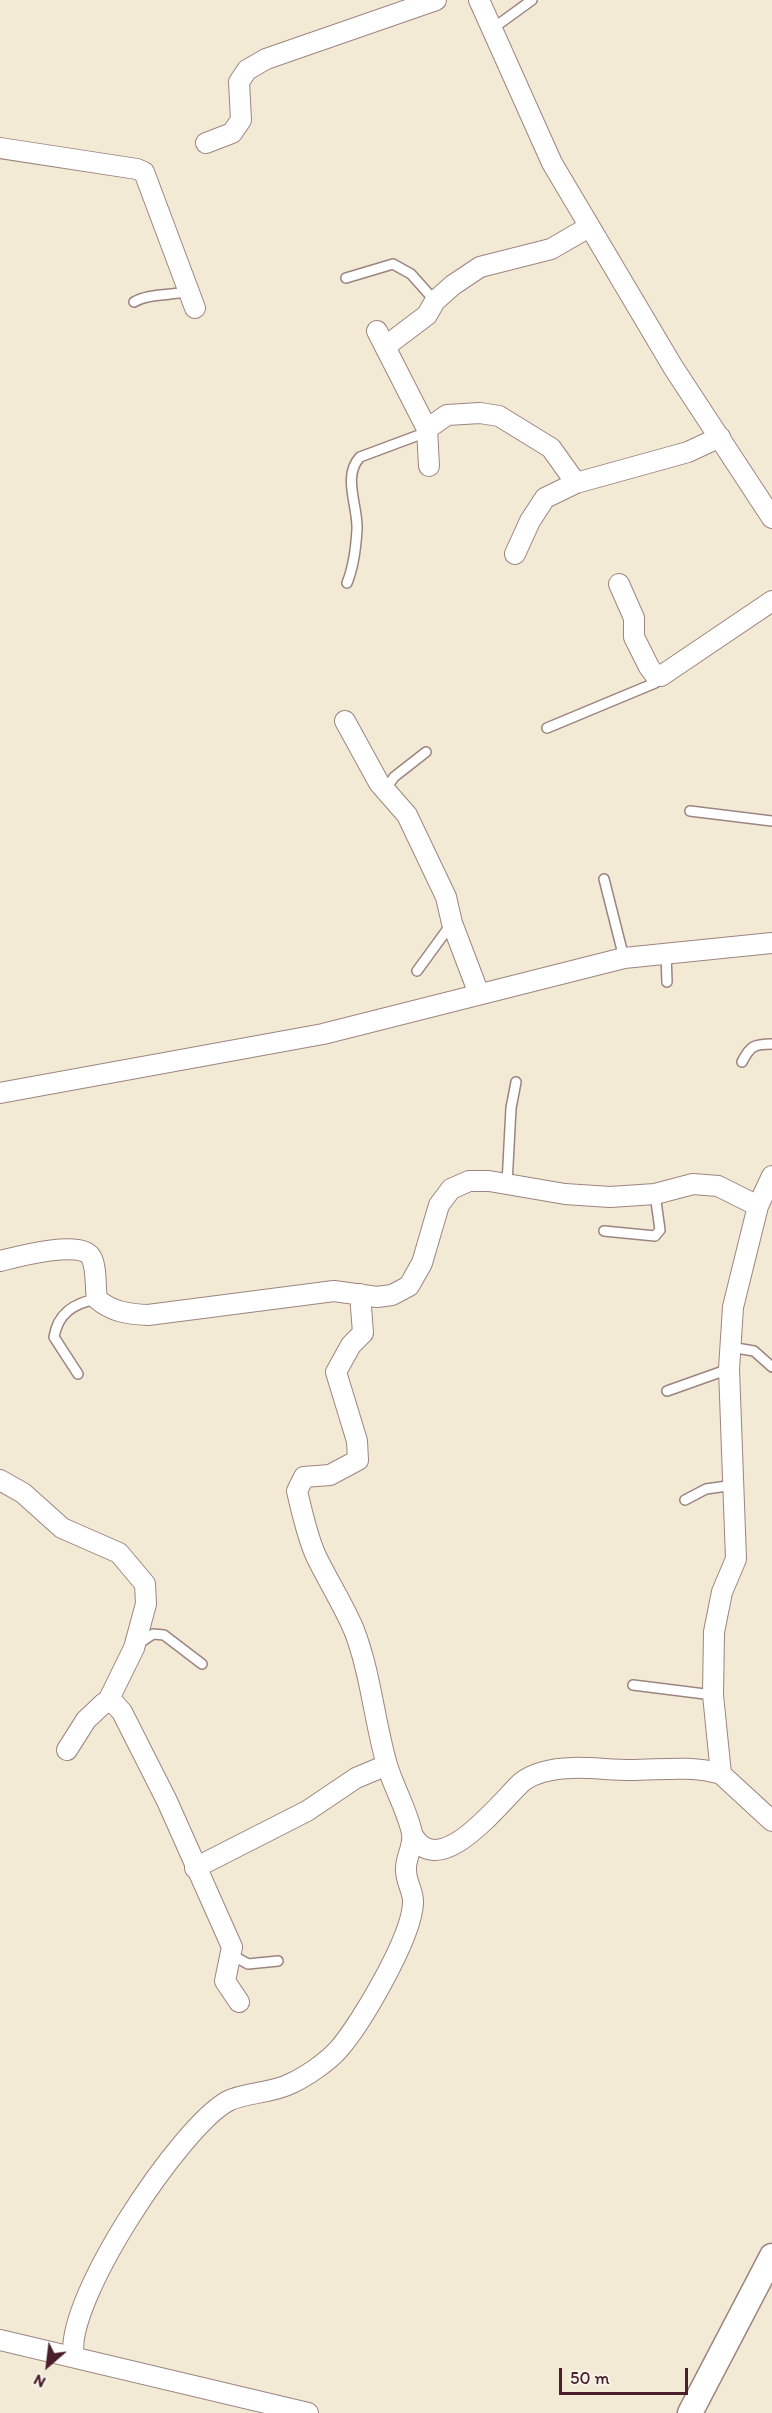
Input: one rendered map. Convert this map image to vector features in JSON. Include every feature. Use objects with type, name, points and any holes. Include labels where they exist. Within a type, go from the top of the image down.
[{"type":"street","points":[[206,143],[232,133],[240,120],[239,82],[247,70],[266,60],[352,28],[436,0]]},
{"type":"street","points":[[479,0],[552,163],[673,367],[772,518]]},
{"type":"street","points":[[0,148],[129,167],[144,172],[192,299]]},
{"type":"street","points":[[429,466],[427,430],[382,339],[427,315],[435,301],[453,285],[480,267],[551,249],[589,227]]},
{"type":"street","points":[[427,430],[447,415],[480,413],[499,416],[551,448],[576,483]]},
{"type":"street","points":[[515,554],[530,521],[545,498],[576,483],[688,452],[720,437]]},
{"type":"street","points":[[619,585],[634,618],[634,637],[648,667],[655,675],[661,676],[772,601]]},
{"type":"street","points":[[345,721],[365,760],[407,815],[446,897],[452,923],[479,994]]},
{"type":"street","points":[[0,1093],[323,1034],[624,958],[772,943]]},
{"type":"street","points":[[721,1774],[714,1695],[714,1632],[722,1592],[736,1559],[729,1369],[733,1307],[758,1206],[772,1176]]},
{"type":"street","points":[[0,1261],[72,1248],[86,1251],[92,1257],[97,1299],[106,1308],[127,1314],[148,1315],[334,1291],[377,1297],[392,1295],[409,1286],[422,1263],[439,1205],[451,1189],[469,1180],[565,1194],[610,1197],[655,1194],[693,1184],[718,1186],[758,1206]]},
{"type":"street","points":[[360,1294],[363,1333],[351,1345],[336,1372],[357,1441],[358,1460],[330,1475],[313,1474],[304,1477],[297,1491],[315,1553],[353,1628],[368,1671],[387,1765],[417,1844],[424,1849],[439,1850],[451,1846],[482,1823],[524,1780],[543,1772],[567,1768],[632,1770],[700,1768],[721,1774],[772,1821]]},
{"type":"street","points":[[0,1480],[23,1493],[62,1528],[119,1553],[145,1584],[146,1604],[134,1648],[108,1701],[86,1720],[67,1750]]},
{"type":"street","points":[[108,1701],[122,1712],[167,1801],[232,1947],[225,1981],[239,2002]]},
{"type":"street","points":[[195,1868],[307,1811],[356,1778],[387,1765]]},
{"type":"street","points":[[74,2356],[72,2344],[78,2317],[100,2269],[171,2156],[197,2125],[229,2100],[276,2091],[295,2082],[338,2051],[375,1998],[411,1917],[414,1902],[405,1866],[412,1850],[412,1834]]},
{"type":"street","points":[[690,2413],[760,2288],[772,2256]]},
{"type":"street","points":[[0,2340],[308,2413]]},
{"type":"lane","points":[[492,29],[532,0]]},
{"type":"lane","points":[[346,278],[393,264],[411,274],[435,301]]},
{"type":"lane","points":[[134,302],[141,298],[171,296],[192,299]]},
{"type":"lane","points":[[347,584],[352,569],[357,529],[351,476],[356,461],[360,457],[427,430]]},
{"type":"lane","points":[[547,728],[655,683],[661,676]]},
{"type":"lane","points":[[386,789],[394,777],[426,752]]},
{"type":"lane","points":[[690,811],[772,821]]},
{"type":"lane","points":[[604,879],[624,958]]},
{"type":"lane","points":[[417,971],[452,923]]},
{"type":"lane","points":[[666,954],[667,982]]},
{"type":"lane","points":[[742,1062],[748,1049],[755,1044],[772,1044]]},
{"type":"lane","points":[[507,1184],[511,1108],[516,1082]]},
{"type":"lane","points":[[604,1231],[655,1236],[660,1230],[655,1194]]},
{"type":"lane","points":[[78,1374],[54,1337],[56,1328],[62,1316],[80,1302],[97,1299]]},
{"type":"lane","points":[[730,1347],[754,1351],[772,1367]]},
{"type":"lane","points":[[667,1391],[729,1369]]},
{"type":"lane","points":[[685,1500],[706,1489],[734,1485]]},
{"type":"lane","points":[[134,1648],[153,1634],[164,1635],[202,1664]]},
{"type":"lane","points":[[633,1685],[714,1695]]},
{"type":"lane","points":[[232,1955],[248,1964],[278,1961]]}]
